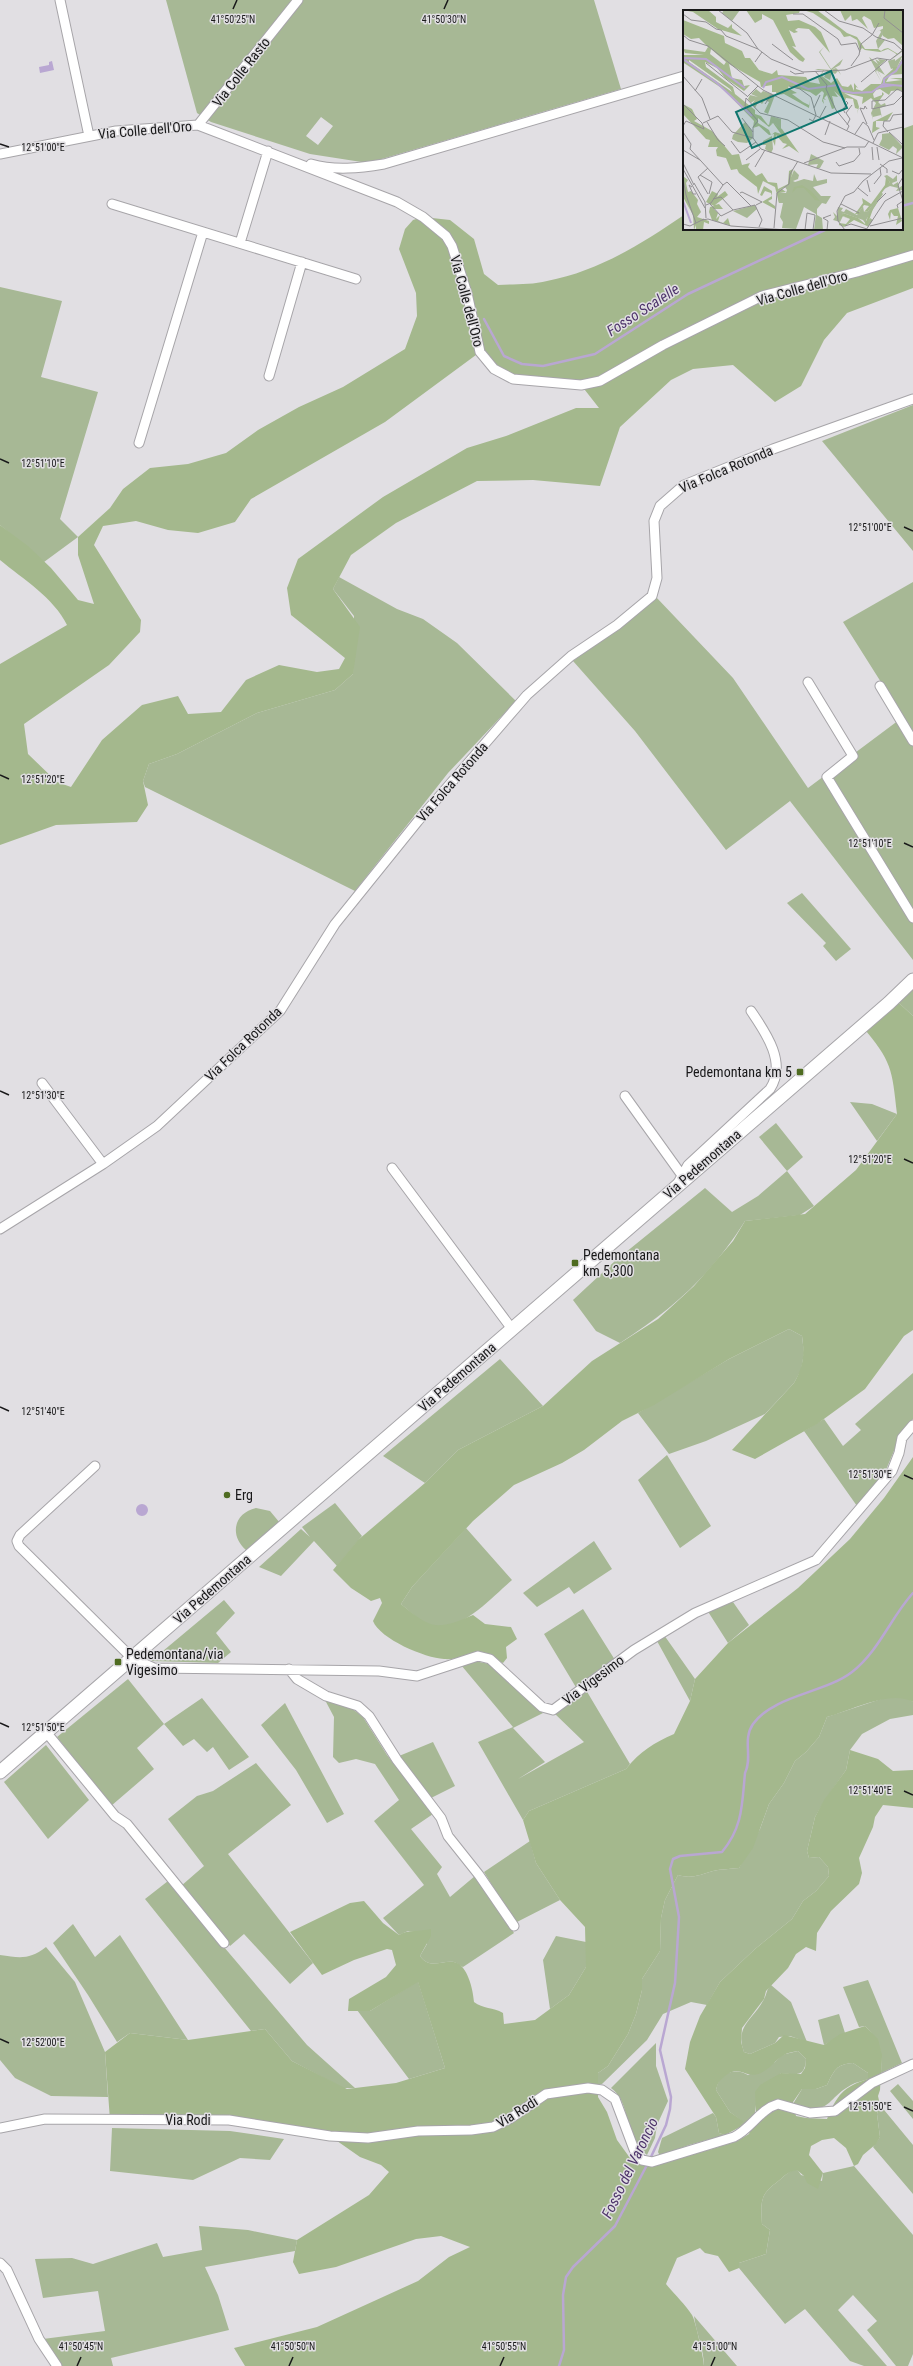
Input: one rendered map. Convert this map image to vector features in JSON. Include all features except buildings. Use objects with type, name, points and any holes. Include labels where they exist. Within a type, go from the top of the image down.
[{"type":"street","name":"Via Colle dell'Oro","points":[[60,0],[89,136]]},
{"type":"street","name":"Via Colle Rasto","points":[[198,125],[298,0]]},
{"type":"street","points":[[287,158],[322,167],[351,168],[384,164],[683,76]]},
{"type":"street","name":"Via Colle dell'Oro","points":[[0,154],[116,131],[198,125],[287,158],[336,180],[397,202],[436,226],[452,246],[466,293],[480,352],[494,370],[514,380],[581,385],[600,380],[663,345],[762,296],[857,272],[913,255]]},
{"type":"street","points":[[240,243],[268,151]]},
{"type":"street","points":[[112,204],[356,279]]},
{"type":"street","points":[[139,443],[203,232]]},
{"type":"street","points":[[269,376],[302,262]]},
{"type":"street","name":"Via Folca Rotonda","points":[[0,1229],[103,1164],[157,1126],[280,1011],[335,924],[418,821],[527,695],[572,656],[617,625],[652,596],[657,572],[654,521],[660,506],[666,499],[684,485],[773,448],[913,399]]},
{"type":"street","points":[[808,682],[853,756],[827,777],[913,918]]},
{"type":"street","points":[[880,686],[913,741]]},
{"type":"street","name":"Via Pedemontana","points":[[0,1772],[512,1329],[679,1180],[892,1001],[913,980]]},
{"type":"street","points":[[625,1096],[679,1180],[688,1165],[770,1089],[776,1080],[774,1049],[766,1033],[751,1011]]},
{"type":"street","points":[[42,1083],[103,1164]]},
{"type":"street","points":[[392,1168],[512,1329]]},
{"type":"street","name":"Via Vigesimo","points":[[132,1658],[154,1668],[379,1671],[418,1676],[478,1656],[490,1659],[542,1707],[552,1710],[634,1650],[695,1613],[816,1560],[892,1471],[902,1438],[913,1425]]},
{"type":"street","points":[[95,1466],[20,1535],[17,1541],[19,1546],[132,1658]]},
{"type":"street","points":[[290,1669],[297,1679],[326,1696],[358,1706],[369,1716],[397,1760],[441,1818],[448,1836],[479,1874],[514,1926]]},
{"type":"street","points":[[46,1732],[115,1816],[127,1824],[224,1943]]},
{"type":"street","name":"Via Rodi","points":[[0,2128],[45,2119],[229,2120],[330,2136],[368,2138],[418,2130],[481,2130],[493,2127],[511,2118],[546,2094],[588,2088],[602,2090],[615,2099],[632,2146],[637,2155],[645,2161],[652,2162],[734,2137],[742,2133],[766,2110],[778,2104],[810,2112],[835,2111],[872,2083],[913,2064]]},
{"type":"street","points":[[0,2263],[7,2270],[39,2339],[57,2366]]},
{"type":"green space","points":[[166,0],[594,0],[621,89],[368,163],[310,154],[211,122],[197,113]],"holes":[[[321,117],[333,126],[318,145],[306,136]]]},
{"type":"green space","points":[[913,125],[913,288],[847,313],[824,340],[801,386],[775,402],[733,365],[693,369],[671,380],[620,427],[600,486],[533,480],[477,481],[396,523],[351,555],[333,589],[360,627],[353,674],[335,690],[257,713],[177,754],[149,764],[143,781],[148,805],[137,822],[56,825],[0,845],[0,664],[67,625],[54,606],[46,598],[0,560],[0,525],[28,546],[51,568],[78,600],[94,604],[78,555],[78,537],[110,508],[123,489],[150,468],[188,464],[226,453],[258,430],[299,407],[343,387],[405,349],[417,316],[416,293],[399,249],[405,229],[413,220],[423,217],[450,220],[474,239],[484,274],[498,285],[529,284],[584,271],[619,255],[683,216],[683,230],[903,230],[903,129]],"holes":[[[480,352],[513,379],[581,385],[599,408],[576,408],[506,436],[467,448],[383,497],[298,559],[287,588],[291,615],[345,658],[339,669],[317,672],[279,665],[246,680],[221,712],[188,714],[178,696],[142,705],[102,740],[71,787],[57,782],[28,754],[24,724],[109,665],[140,632],[141,620],[94,545],[103,526],[136,521],[168,530],[198,533],[235,522],[251,499],[385,422]]]},
{"type":"green space","points":[[0,287],[62,301],[41,377],[98,392],[60,519],[78,537],[44,562],[0,525]]},
{"type":"green space","points":[[913,405],[913,551],[822,441]]},
{"type":"green space","points":[[339,577],[397,609],[423,619],[457,643],[516,701],[448,773],[355,891],[145,787],[143,781],[149,764],[177,754],[257,713],[335,690],[353,674],[354,616],[333,589]]},
{"type":"green space","points":[[913,582],[913,960],[790,801],[726,850],[635,731],[573,661],[656,597],[733,678],[808,788],[903,717],[843,622]]},
{"type":"green space","points":[[802,893],[851,949],[836,961],[823,946],[826,943],[787,903]]},
{"type":"green space","points":[[913,988],[913,1016],[899,1003]]},
{"type":"green space","points":[[892,1001],[899,1003],[913,1016],[913,1330],[904,1336],[865,1389],[817,1424],[755,1459],[732,1450],[794,1383],[797,1377],[802,1361],[802,1336],[789,1329],[729,1359],[654,1405],[622,1421],[584,1450],[562,1463],[514,1485],[473,1521],[412,1587],[401,1604],[420,1619],[434,1625],[450,1624],[473,1615],[485,1624],[511,1627],[517,1639],[506,1647],[507,1658],[503,1663],[480,1652],[453,1659],[436,1658],[404,1646],[384,1634],[377,1628],[373,1621],[382,1603],[380,1598],[371,1601],[351,1588],[333,1570],[358,1540],[425,1483],[458,1450],[543,1406],[592,1361],[658,1319],[694,1286],[733,1241],[745,1221],[805,1214],[856,1170],[897,1114],[894,1086],[889,1066],[879,1048],[862,1026]]},
{"type":"green space","points":[[850,1102],[872,1104],[897,1114],[877,1141]]},
{"type":"green space","points":[[776,1123],[803,1157],[787,1171],[759,1137]]},
{"type":"green space","points":[[787,1171],[814,1206],[800,1215],[745,1221],[719,1258],[690,1290],[657,1317],[620,1343],[596,1331],[573,1300],[615,1261],[705,1188],[732,1212],[758,1196]]},
{"type":"green space","points":[[789,1329],[802,1336],[804,1353],[801,1370],[794,1383],[765,1414],[706,1441],[669,1454],[638,1413],[729,1359]]},
{"type":"green space","points":[[500,1359],[543,1406],[458,1450],[425,1483],[383,1456]]},
{"type":"green space","points":[[913,1373],[913,1419],[901,1434],[883,1477],[857,1506],[804,1431],[824,1419],[843,1446],[861,1430],[855,1424]]},
{"type":"green space","points":[[667,1455],[711,1526],[680,1548],[638,1480]]},
{"type":"green space","points":[[913,1457],[913,1702],[894,1698],[882,1699],[827,1717],[819,1737],[806,1752],[795,1761],[784,1783],[769,1804],[753,1848],[739,1868],[716,1870],[691,1877],[678,1875],[665,1900],[661,1918],[660,1951],[642,1979],[642,1990],[636,2014],[628,2034],[608,2066],[598,2073],[598,2097],[607,2112],[617,2140],[630,2158],[638,2164],[650,2167],[698,2151],[709,2150],[737,2141],[749,2134],[756,2113],[755,2092],[760,2085],[781,2073],[801,2074],[805,2068],[806,2059],[798,2051],[785,2054],[767,2070],[756,2075],[734,2071],[724,2077],[719,2082],[716,2090],[730,2112],[743,2121],[740,2127],[725,2135],[719,2133],[716,2117],[685,2069],[690,2042],[700,2016],[720,1982],[755,1949],[792,1919],[803,1901],[816,1891],[829,1876],[828,1867],[819,1857],[809,1858],[807,1851],[815,1817],[824,1800],[846,1770],[850,1750],[878,1759],[893,1771],[913,1770],[913,1808],[883,1805],[875,1817],[873,1827],[859,1858],[862,1873],[859,1884],[831,1911],[817,1933],[816,1951],[806,1947],[796,1954],[788,1968],[766,1991],[764,1999],[742,2028],[741,2042],[744,2052],[750,2054],[775,2043],[784,2035],[824,2045],[840,2034],[865,2026],[878,2039],[882,2055],[880,2090],[878,2096],[880,2105],[877,2114],[880,2137],[876,2144],[863,2155],[858,2164],[854,2166],[846,2148],[834,2138],[822,2140],[811,2146],[809,2155],[823,2173],[818,2189],[807,2183],[804,2176],[797,2170],[785,2175],[770,2187],[762,2200],[762,2224],[770,2230],[766,2254],[739,2263],[739,2268],[729,2272],[718,2256],[705,2253],[700,2248],[677,2258],[666,2284],[692,2315],[703,2356],[704,2366],[245,2366],[234,2348],[317,2327],[418,2281],[449,2257],[470,2247],[441,2236],[416,2239],[336,2267],[299,2274],[293,2262],[297,2240],[369,2195],[389,2172],[381,2165],[360,2157],[330,2136],[255,2124],[110,2120],[105,2052],[130,2033],[188,2040],[265,2029],[292,2061],[347,2089],[396,2083],[445,2068],[418,1982],[370,2011],[348,2011],[349,1999],[386,1977],[396,1965],[392,1950],[387,1949],[354,1960],[322,1975],[290,1932],[350,1903],[364,1901],[383,1923],[399,1935],[406,1932],[431,1929],[431,1936],[420,1956],[428,1963],[432,1964],[454,1962],[459,1964],[469,1979],[474,2002],[481,2006],[503,2013],[504,2024],[535,2020],[569,1995],[586,1967],[585,1927],[560,1900],[536,1863],[523,1820],[529,1811],[626,1769],[648,1748],[674,1734],[690,1701],[695,1679],[728,1643],[798,1588],[850,1539],[884,1498]],"holes":[[[853,2063],[868,2073],[868,2079],[852,2085],[842,2093],[834,2104],[827,2119],[796,2116],[793,2102],[802,2089],[816,2089],[827,2085],[836,2069],[847,2064]]]},
{"type":"green space","points":[[335,1503],[362,1536],[337,1566],[314,1541],[281,1576],[259,1567],[301,1529],[310,1537],[302,1527]]},
{"type":"green space","points":[[256,1508],[270,1511],[280,1523],[246,1550],[237,1538],[236,1525],[243,1515]]},
{"type":"green space","points":[[466,1528],[512,1580],[476,1611],[456,1623],[445,1626],[434,1626],[425,1623],[401,1604],[412,1587]]},
{"type":"green space","points":[[594,1541],[612,1569],[574,1594],[569,1587],[537,1607],[523,1593]]},
{"type":"green space","points":[[224,1600],[235,1613],[216,1633],[231,1652],[218,1663],[151,1661]]},
{"type":"green space","points":[[733,1602],[749,1625],[728,1643],[707,1610]]},
{"type":"green space","points":[[583,1609],[615,1660],[577,1689],[544,1634]]},
{"type":"green space","points":[[664,1635],[695,1679],[690,1701],[657,1641]]},
{"type":"green space","points":[[474,1661],[490,1664],[543,1713],[513,1728],[545,1762],[518,1779],[584,1742],[554,1713],[586,1690],[630,1764],[626,1769],[529,1811],[523,1820],[478,1742],[513,1727],[461,1665]]},
{"type":"green space","points":[[128,1679],[164,1724],[137,1748],[154,1769],[111,1806],[57,1737]]},
{"type":"green space","points":[[202,1698],[249,1757],[229,1770],[213,1747],[207,1752],[194,1739],[183,1746],[164,1724]]},
{"type":"green space","points":[[884,1698],[907,1698],[913,1702],[913,1715],[890,1719],[862,1734],[850,1750],[846,1770],[815,1817],[807,1851],[809,1858],[819,1857],[828,1867],[829,1876],[816,1891],[803,1901],[792,1919],[755,1949],[720,1982],[707,2005],[691,2002],[663,2014],[647,2040],[602,2084],[598,2084],[598,2073],[608,2066],[628,2034],[636,2014],[642,1990],[642,1979],[660,1951],[661,1918],[665,1900],[678,1875],[691,1877],[716,1870],[739,1868],[760,1829],[769,1804],[784,1783],[795,1761],[806,1752],[819,1737],[827,1717]]},
{"type":"green space","points":[[325,1700],[350,1707],[363,1717],[387,1755],[433,1814],[411,1829],[442,1867],[437,1874],[450,1897],[475,1876],[514,1933],[463,1967],[454,1962],[436,1964],[428,1963],[420,1956],[427,1944],[422,1932],[408,1931],[399,1935],[383,1918],[424,1885],[374,1821],[399,1800],[375,1764],[356,1759],[339,1763],[333,1757],[334,1717]]},
{"type":"green space","points":[[285,1703],[344,1814],[327,1823],[296,1770],[261,1725]]},
{"type":"green space","points":[[433,1742],[455,1786],[431,1798],[399,1756]]},
{"type":"green space","points":[[46,1745],[89,1800],[48,1839],[4,1782]]},
{"type":"green space","points":[[256,1763],[291,1805],[228,1854],[313,1963],[290,1984],[244,1934],[230,1946],[181,1886],[204,1866],[168,1819],[197,1796],[213,1791]]},
{"type":"green space","points":[[530,1841],[536,1863],[560,1900],[515,1923],[484,1872]]},
{"type":"green space","points":[[168,1881],[307,2045],[355,2088],[343,2088],[292,2061],[265,2029],[251,2031],[145,1899]]},
{"type":"green space","points":[[73,1924],[95,1957],[120,1935],[188,2040],[130,2033],[117,2042],[53,1943]]},
{"type":"green space","points":[[556,1936],[586,1942],[586,1967],[569,1995],[550,2009],[543,1960]]},
{"type":"green space","points":[[46,1947],[75,1982],[105,2052],[108,2097],[51,2096],[15,2078],[0,2060],[0,1955],[24,1957],[34,1954]]},
{"type":"green space","points":[[868,1980],[902,2063],[881,2073],[881,2053],[877,2042],[865,2026],[859,2027],[843,1987]]},
{"type":"green space","points":[[418,1981],[445,2068],[409,2079],[357,2010],[370,2011]]},
{"type":"green space","points":[[771,1985],[791,2002],[807,2042],[790,2036],[779,2037],[775,2043],[750,2054],[744,2052],[742,2043],[743,2029],[760,2006]]},
{"type":"green space","points":[[839,2014],[845,2033],[824,2045],[818,2020]]},
{"type":"green space","points":[[656,2043],[656,2066],[668,2101],[657,2125],[655,2138],[647,2155],[633,2139],[623,2104],[611,2088]]},
{"type":"green space","points":[[798,2051],[806,2059],[802,2072],[799,2074],[781,2073],[756,2105],[754,2119],[740,2127],[742,2121],[730,2112],[716,2090],[720,2079],[728,2073],[733,2072],[748,2075],[775,2062],[781,2055]]},
{"type":"green space","points":[[853,2063],[868,2073],[869,2079],[851,2085],[827,2105],[822,2107],[815,2108],[793,2104],[802,2089],[816,2089],[827,2085],[836,2069],[843,2065]]},
{"type":"green space","points":[[898,2084],[913,2101],[913,2119],[890,2091]]},
{"type":"green space","points":[[880,2105],[913,2145],[913,2194],[873,2147],[880,2137],[877,2114]]},
{"type":"green space","points":[[713,2113],[716,2117],[719,2133],[725,2135],[689,2145],[660,2156],[658,2152],[662,2138]]},
{"type":"green space","points":[[112,2128],[230,2131],[284,2139],[270,2160],[240,2158],[193,2180],[110,2171]]},
{"type":"green space","points":[[854,2166],[913,2235],[913,2354],[908,2366],[896,2366],[867,2330],[877,2321],[853,2295],[838,2310],[887,2366],[864,2366],[850,2361],[805,2309],[785,2324],[739,2268],[739,2263],[766,2254],[770,2230],[762,2224],[762,2200],[770,2187],[788,2173],[797,2169],[801,2175],[822,2181],[823,2173]]},
{"type":"green space","points":[[199,2226],[248,2230],[297,2240],[295,2251],[205,2267],[218,2295],[229,2330],[111,2358],[113,2366],[60,2366],[43,2339],[105,2331],[98,2291],[43,2298],[35,2259],[72,2258],[93,2264],[157,2243],[163,2257],[202,2250]]},
{"type":"green space","points":[[694,2316],[737,2366],[704,2366],[703,2353]]},
{"type":"shaded area","points":[[52,61],[54,70],[40,73],[39,67],[49,65],[49,62]]},
{"type":"shaded area","points":[[140,1504],[144,1504],[148,1510],[144,1516],[140,1516],[136,1512],[136,1508]]},
{"type":"waterway","name":"Fosso Scalelle","points":[[903,206],[913,203]]},
{"type":"waterway","name":"Fosso Scalelle","points":[[484,319],[504,356],[522,364],[543,366],[595,354],[688,294],[825,230]]},
{"type":"waterway","name":"Fosso del Varoncio","points":[[650,2159],[666,2125],[671,2097],[660,2050],[675,1983],[679,1917],[670,1869],[673,1859],[680,1856],[722,1852],[729,1843],[738,1824],[748,1761],[748,1736],[753,1724],[762,1714],[786,1700],[828,1685],[852,1672],[870,1654],[905,1602],[913,1593]]},
{"type":"waterway","name":"Fosso del Varoncio","points":[[559,2366],[564,2350],[563,2295],[566,2277],[573,2267],[615,2226],[648,2163]]},
{"type":"place","name":"Pedemontana km 5","points":[[800,1072]]},
{"type":"place","name":"Pedemontana km 5,300","points":[[575,1263]]},
{"type":"place","name":"Erg","points":[[227,1495]]},
{"type":"place","name":"Pedemontana/via Vigesimo","points":[[118,1662]]}]
